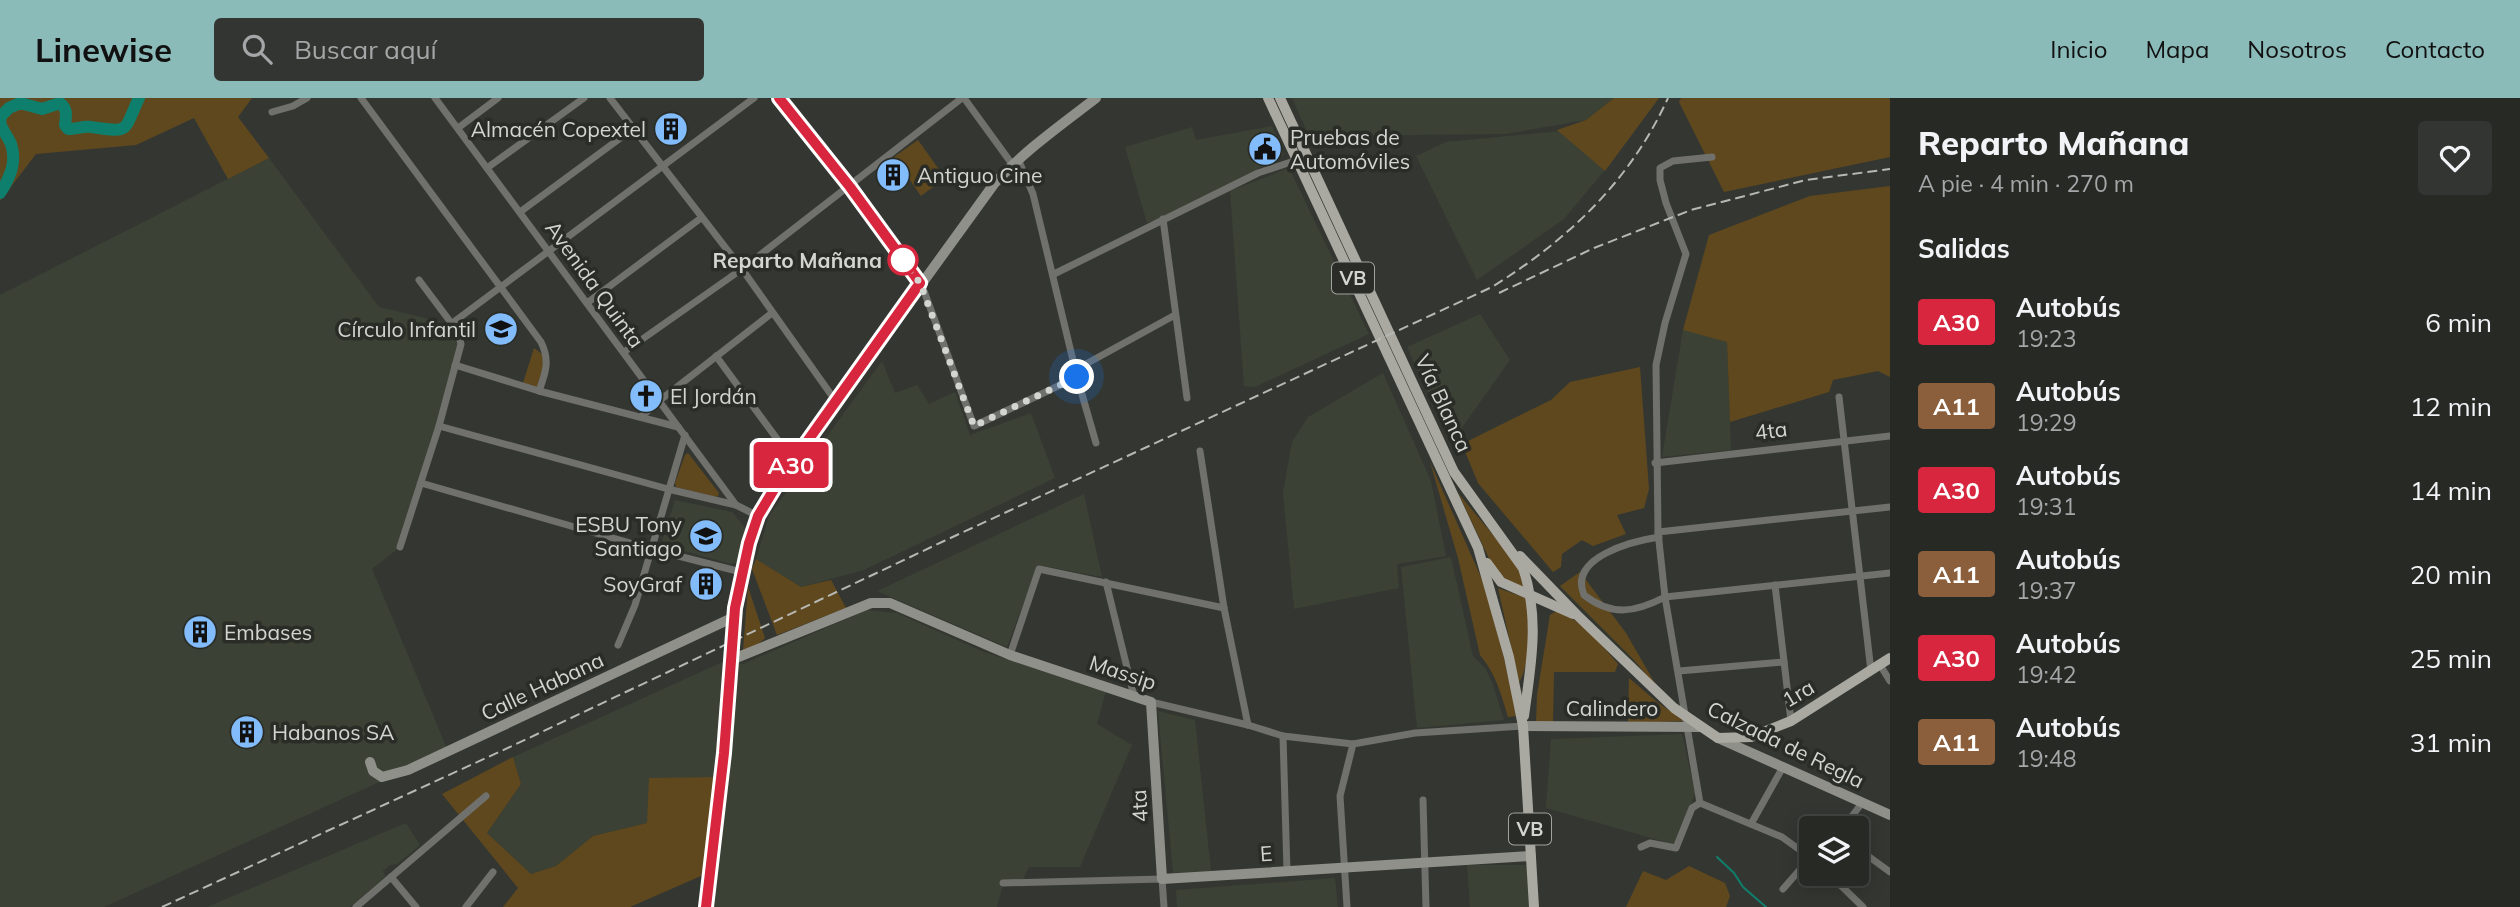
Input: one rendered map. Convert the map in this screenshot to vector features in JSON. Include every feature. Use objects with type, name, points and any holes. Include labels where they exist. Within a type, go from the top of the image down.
[{"type":"main road","points":[[779,98],[850,187],[920,283]]},
{"type":"main road","points":[[706,907],[724,753],[734,617],[741,572],[758,516],[774,489],[920,283],[987,193],[1015,162],[1096,98]]},
{"type":"main road","name":"Vía Blanca","points":[[1268,98],[1478,548],[1509,657],[1523,726],[1534,907]]},
{"type":"main road","name":"Vía Blanca","points":[[1280,98],[1454,472],[1478,508],[1510,546],[1523,568],[1534,620],[1523,726]]},
{"type":"main road","name":"Calzada de Regla","points":[[1510,546],[1688,722],[1890,816]]},
{"type":"main road","points":[[1478,548],[1501,582],[1577,615]]},
{"type":"main road","name":"Massip","points":[[731,660],[871,603],[890,603],[1010,655],[1152,702]]},
{"type":"main road","points":[[1534,620],[1543,609],[1557,607]]},
{"type":"main road","name":"Calle Habana","points":[[370,762],[373,771],[382,777],[408,770],[734,617]]},
{"type":"main road","name":"1ra","points":[[1718,738],[1751,737],[1791,721],[1890,658]]},
{"type":"main road","name":"4ta","points":[[1152,702],[1162,879]]},
{"type":"main road","name":"Calindero","points":[[1523,726],[1688,722]]},
{"type":"main road","name":"E","points":[[1162,879],[1531,856]]},
{"type":"street","points":[[272,112],[293,106],[307,98]]},
{"type":"street","points":[[361,98],[541,342],[548,356],[546,373],[539,391]]},
{"type":"street","name":"Avenida Quinta","points":[[435,98],[736,505],[758,516]]},
{"type":"street","points":[[458,128],[498,98]]},
{"type":"street","points":[[487,168],[584,98]]},
{"type":"street","points":[[610,98],[741,269],[837,403]]},
{"type":"street","points":[[451,324],[754,98]]},
{"type":"street","points":[[624,352],[741,269],[963,98],[1015,162],[1033,194],[1076,373],[1096,443]]},
{"type":"street","points":[[520,212],[634,128]]},
{"type":"street","points":[[1700,803],[1665,597],[1658,535],[1656,365],[1665,323],[1686,254],[1660,180],[1660,168],[1673,161],[1712,157]]},
{"type":"street","points":[[1054,274],[1258,173],[1297,160]]},
{"type":"street","points":[[587,303],[701,218]]},
{"type":"street","points":[[1163,219],[1187,398]]},
{"type":"street","points":[[400,547],[439,426],[461,344],[458,332],[419,280]]},
{"type":"street","points":[[920,283],[974,426],[1076,373],[1175,315]]},
{"type":"street","points":[[642,417],[772,313]]},
{"type":"street","points":[[716,356],[794,462]]},
{"type":"street","points":[[455,365],[539,391],[679,428]]},
{"type":"street","points":[[1839,397],[1860,576],[1876,668],[1890,681]]},
{"type":"street","points":[[439,426],[736,505]]},
{"type":"street","points":[[618,645],[635,605],[685,435]]},
{"type":"street","name":"4ta","points":[[1656,463],[1890,436]]},
{"type":"street","points":[[1200,451],[1224,608],[1248,725]]},
{"type":"street","points":[[421,483],[741,572]]},
{"type":"street","points":[[1890,507],[1658,535],[1613,548],[1598,558],[1583,576],[1582,592],[1590,600],[1618,610],[1632,611],[1665,597],[1890,573]]},
{"type":"street","points":[[1010,655],[1039,569],[1224,608]]},
{"type":"street","points":[[1106,582],[1134,696]]},
{"type":"street","points":[[1774,585],[1791,721]]},
{"type":"street","points":[[1679,671],[1784,662]]},
{"type":"street","name":"Massip","points":[[1152,702],[1283,736],[1353,744],[1415,733],[1523,726]]},
{"type":"street","points":[[1283,736],[1287,871]]},
{"type":"street","points":[[1347,907],[1340,796],[1353,744]]},
{"type":"street","points":[[1751,824],[1783,767]]},
{"type":"street","points":[[356,907],[486,796]]},
{"type":"street","points":[[1423,800],[1426,907]]},
{"type":"street","points":[[1700,803],[1782,837],[1799,849]]},
{"type":"street","points":[[1641,847],[1650,843],[1676,848],[1692,808],[1700,803]]},
{"type":"street","points":[[1852,816],[1862,803]]},
{"type":"street","points":[[1869,857],[1890,872]]},
{"type":"street","points":[[1783,889],[1799,871]]},
{"type":"street","points":[[466,907],[493,872]]},
{"type":"street","points":[[391,877],[416,907]]},
{"type":"street","name":"4ta","points":[[1162,879],[1164,907]]},
{"type":"street","name":"E","points":[[1003,883],[1162,879]]},
{"type":"street","points":[[1841,886],[1863,907]]},
{"type":"shaded area","points":[[0,98],[252,98],[238,117],[269,158],[228,179],[194,118],[136,145],[36,154],[0,201]]},
{"type":"shaded area","points":[[1292,98],[1614,98],[1586,120],[1506,134],[1316,136],[1308,134]]},
{"type":"shaded area","points":[[1614,98],[1659,98],[1605,171],[1557,130],[1586,120]]},
{"type":"shaded area","points":[[1681,98],[1888,98],[1890,157],[1724,192],[1679,102]]},
{"type":"shaded area","points":[[1272,126],[1284,155],[1163,219],[1147,223],[1125,147],[1192,127],[1196,140]]},
{"type":"shaded area","points":[[1561,131],[1605,170],[1564,219],[1477,280],[1416,156],[1446,142]]},
{"type":"shaded area","points":[[918,140],[945,178],[921,196],[894,157]]},
{"type":"shaded area","points":[[269,158],[379,307],[451,324],[461,344],[400,547],[372,569],[448,751],[104,907],[0,907],[0,295]]},
{"type":"shaded area","points":[[1289,168],[1369,334],[1255,387],[1244,386],[1230,191]]},
{"type":"shaded area","points":[[1890,186],[1890,377],[1878,371],[1833,380],[1829,392],[1730,422],[1727,342],[1683,330],[1709,235],[1810,196]]},
{"type":"shaded area","points":[[1480,314],[1510,360],[1451,443],[1407,347]]},
{"type":"shaded area","points":[[1683,330],[1727,341],[1731,450],[1662,457]]},
{"type":"shaded area","points":[[534,348],[547,358],[538,388],[523,383]]},
{"type":"shaded area","points":[[882,361],[895,393],[917,385],[929,404],[955,392],[970,435],[1031,413],[1055,478],[864,570],[801,587],[756,559],[769,516]]},
{"type":"shaded area","points":[[1640,367],[1649,489],[1644,508],[1617,515],[1626,534],[1593,546],[1582,540],[1562,554],[1561,567],[1553,572],[1478,483],[1462,444],[1551,400],[1570,382]]},
{"type":"shaded area","points":[[1383,373],[1431,481],[1446,556],[1397,564],[1399,588],[1294,609],[1283,493],[1292,442],[1308,417]]},
{"type":"shaded area","points":[[688,453],[719,493],[718,496],[676,487],[675,483]]},
{"type":"shaded area","points":[[1430,462],[1484,584],[1517,716],[1508,717],[1494,677],[1480,655],[1458,558]]},
{"type":"shaded area","points":[[1458,493],[1517,564],[1525,589],[1509,583],[1496,573]]},
{"type":"shaded area","points":[[1084,494],[1102,577],[1038,565],[1007,647],[877,591]]},
{"type":"shaded area","name":"ESBU Tony Santiago","points":[[675,500],[732,512],[748,531],[744,552],[737,562],[731,564],[666,546],[662,541]]},
{"type":"shaded area","points":[[1451,557],[1473,656],[1485,668],[1492,682],[1504,720],[1417,728],[1401,567]]},
{"type":"shaded area","points":[[756,559],[801,587],[831,580],[846,608],[777,635],[752,569]]},
{"type":"shaded area","points":[[1580,572],[1626,633],[1657,687],[1560,586]]},
{"type":"shaded area","points":[[748,587],[765,638],[743,651]]},
{"type":"shaded area","points":[[1498,588],[1526,598],[1529,617],[1528,641],[1523,675],[1519,682]]},
{"type":"shaded area","points":[[867,610],[897,613],[984,652],[1106,691],[1097,724],[1132,745],[1080,867],[1029,867],[1021,883],[1003,884],[997,907],[706,907],[714,786],[717,778],[647,823],[593,836],[556,866],[531,874],[487,833],[521,784],[513,757],[727,660],[743,664]]},
{"type":"shaded area","points":[[1557,611],[1583,627],[1618,664],[1615,672],[1554,672],[1553,723],[1536,723],[1537,695],[1550,615]]},
{"type":"shaded area","points":[[1629,678],[1657,702],[1684,721],[1628,721]]},
{"type":"shaded area","points":[[1158,711],[1195,720],[1211,871],[1173,873]]},
{"type":"shaded area","points":[[1682,734],[1695,793],[1676,845],[1546,808],[1551,739]]},
{"type":"shaded area","points":[[513,757],[521,784],[487,833],[531,874],[556,866],[593,836],[647,823],[649,778],[717,777],[714,786],[710,872],[630,907],[503,907],[518,888],[442,794]]},
{"type":"shaded area","points":[[406,823],[420,845],[397,864],[390,865],[383,871],[386,876],[350,907],[207,907]]},
{"type":"shaded area","points":[[1467,865],[1527,865],[1529,907],[1470,907]]},
{"type":"shaded area","points":[[1689,866],[1725,883],[1730,896],[1726,907],[1626,907],[1643,871],[1666,880]]},
{"type":"shaded area","points":[[1335,878],[1338,907],[1177,907],[1176,890]]},
{"type":"waterway","points":[[0,122],[1,116],[9,108],[20,103],[42,109],[60,103],[65,110],[65,125],[68,129],[120,129],[127,124],[139,98]]},
{"type":"waterway","points":[[0,123],[13,151],[9,176],[0,193]]},
{"type":"waterway","points":[[1717,857],[1734,873],[1743,887],[1766,907]]},
{"type":"railway","points":[[162,907],[1492,287],[1547,249],[1595,206],[1635,156],[1668,98]]},
{"type":"railway","points":[[1499,293],[1594,248],[1691,210],[1806,180],[1890,169]]},
{"type":"bus line","name":"A30","points":[[706,907],[724,753],[735,608],[741,572],[758,516],[779,481],[920,283],[850,187],[779,98]]},
{"type":"place","name":"Almacén Copextel","points":[[671,129]]},
{"type":"place","name":"Pruebas de Automóviles","points":[[1265,149]]},
{"type":"place","name":"Antiguo Cine","points":[[893,175]]},
{"type":"place","name":"Reparto Mañana","points":[[903,260]]},
{"type":"place","name":"Círculo Infantil","points":[[501,329]]},
{"type":"place","name":"El Jordán","points":[[646,396]]},
{"type":"place","name":"ESBU Tony Santiago","points":[[706,536]]},
{"type":"place","name":"SoyGraf","points":[[706,584]]},
{"type":"place","name":"Embases","points":[[200,632]]},
{"type":"place","name":"Habanos SA","points":[[247,732]]},
{"type":"route","points":[[903,260],[920,283],[974,426],[1077,377]]}]
